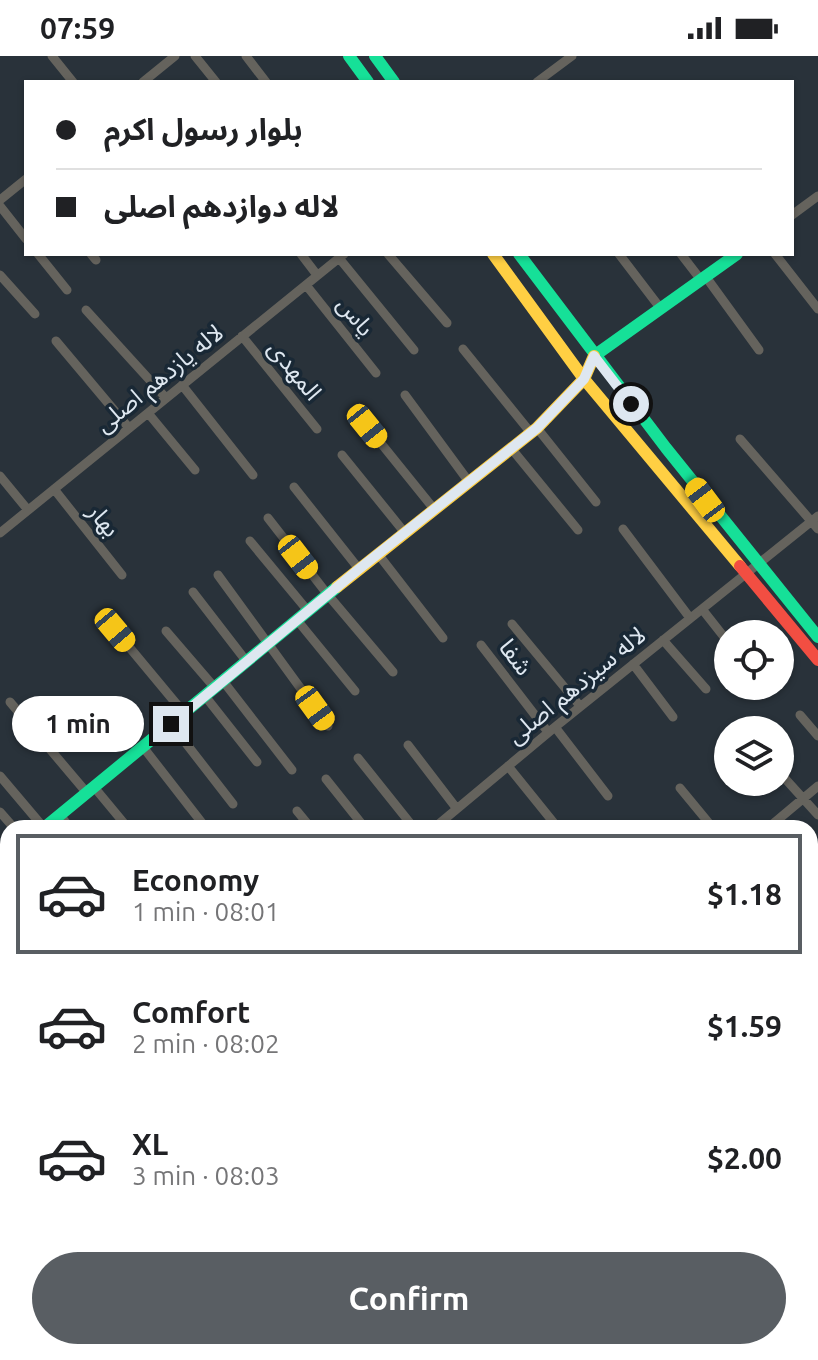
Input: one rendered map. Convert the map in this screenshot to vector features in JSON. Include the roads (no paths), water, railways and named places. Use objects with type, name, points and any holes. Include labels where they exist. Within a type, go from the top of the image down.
[{"type":"main road","points":[[349,56],[367,80]]},
{"type":"main road","points":[[375,56],[393,80]]},
{"type":"main road","points":[[494,256],[584,379],[818,660]]},
{"type":"main road","points":[[520,256],[594,356],[818,637]]},
{"type":"main road","points":[[54,820],[359,569],[534,430],[584,379],[594,356],[734,256]]},
{"type":"street","points":[[52,56],[71,80]]},
{"type":"street","points":[[145,80],[175,56]]},
{"type":"street","points":[[195,56],[214,80]]},
{"type":"street","points":[[246,56],[264,80]]},
{"type":"street","points":[[540,80],[572,56]]},
{"type":"street","points":[[154,73],[160,80]]},
{"type":"street","points":[[0,200],[24,181]]},
{"type":"street","points":[[794,214],[818,196]]},
{"type":"street","points":[[0,206],[24,236]]},
{"type":"street","points":[[40,256],[67,290]]},
{"type":"street","points":[[303,256],[317,275]]},
{"type":"street","points":[[341,256],[414,350]]},
{"type":"street","name":"لاله یازدهم اصلی","points":[[0,532],[341,256]]},
{"type":"street","points":[[390,256],[447,323]]},
{"type":"street","points":[[621,256],[661,309]]},
{"type":"street","points":[[683,256],[759,350]]},
{"type":"street","points":[[777,256],[818,309]]},
{"type":"street","points":[[0,275],[35,314]]},
{"type":"street","name":"یاس","points":[[306,285],[376,373]]},
{"type":"street","points":[[86,310],[166,398]]},
{"type":"street","name":"المهدی","points":[[242,336],[317,429]]},
{"type":"street","points":[[56,341],[129,428]]},
{"type":"street","points":[[463,349],[596,502]]},
{"type":"street","points":[[182,385],[253,475]]},
{"type":"street","points":[[405,395],[469,482]]},
{"type":"street","points":[[148,413],[195,470]]},
{"type":"street","points":[[367,426],[434,509]]},
{"type":"street","points":[[740,439],[816,522]]},
{"type":"street","points":[[511,448],[578,530]]},
{"type":"street","points":[[342,455],[405,533]]},
{"type":"street","points":[[0,476],[28,510]]},
{"type":"street","points":[[294,487],[359,569]]},
{"type":"street","name":"بهار","points":[[54,489],[122,575]]},
{"type":"street","points":[[268,518],[393,672]]},
{"type":"street","name":"لاله سیزدهم اصلی","points":[[445,819],[756,563],[816,522]]},
{"type":"street","points":[[623,529],[690,618]]},
{"type":"street","points":[[250,541],[308,611]]},
{"type":"street","points":[[378,554],[443,638]]},
{"type":"street","points":[[218,575],[328,726]]},
{"type":"street","points":[[193,592],[247,662]]},
{"type":"street","points":[[702,609],[714,624]]},
{"type":"street","points":[[297,620],[355,691]]},
{"type":"street","points":[[512,624],[580,706]]},
{"type":"street","points":[[115,630],[184,713]]},
{"type":"street","points":[[166,631],[292,770]]},
{"type":"street","points":[[663,640],[706,689]]},
{"type":"street","name":"شفا","points":[[481,645],[608,796]]},
{"type":"street","points":[[633,664],[673,717]]},
{"type":"street","points":[[215,688],[257,762]]},
{"type":"street","points":[[10,702],[120,820]]},
{"type":"street","points":[[800,715],[818,736]]},
{"type":"street","points":[[171,724],[233,804]]},
{"type":"street","points":[[408,745],[457,809]]},
{"type":"street","points":[[143,747],[200,820]]},
{"type":"street","points":[[358,758],[408,820]]},
{"type":"street","points":[[508,766],[552,820]]},
{"type":"street","points":[[0,776],[37,820]]},
{"type":"street","points":[[326,779],[359,820]]},
{"type":"street","points":[[778,820],[818,786]]},
{"type":"street","points":[[680,788],[706,820]]},
{"type":"street","points":[[794,788],[818,815]]},
{"type":"street","points":[[297,811],[304,820]]},
{"type":"street","points":[[60,815],[64,820]]}]
